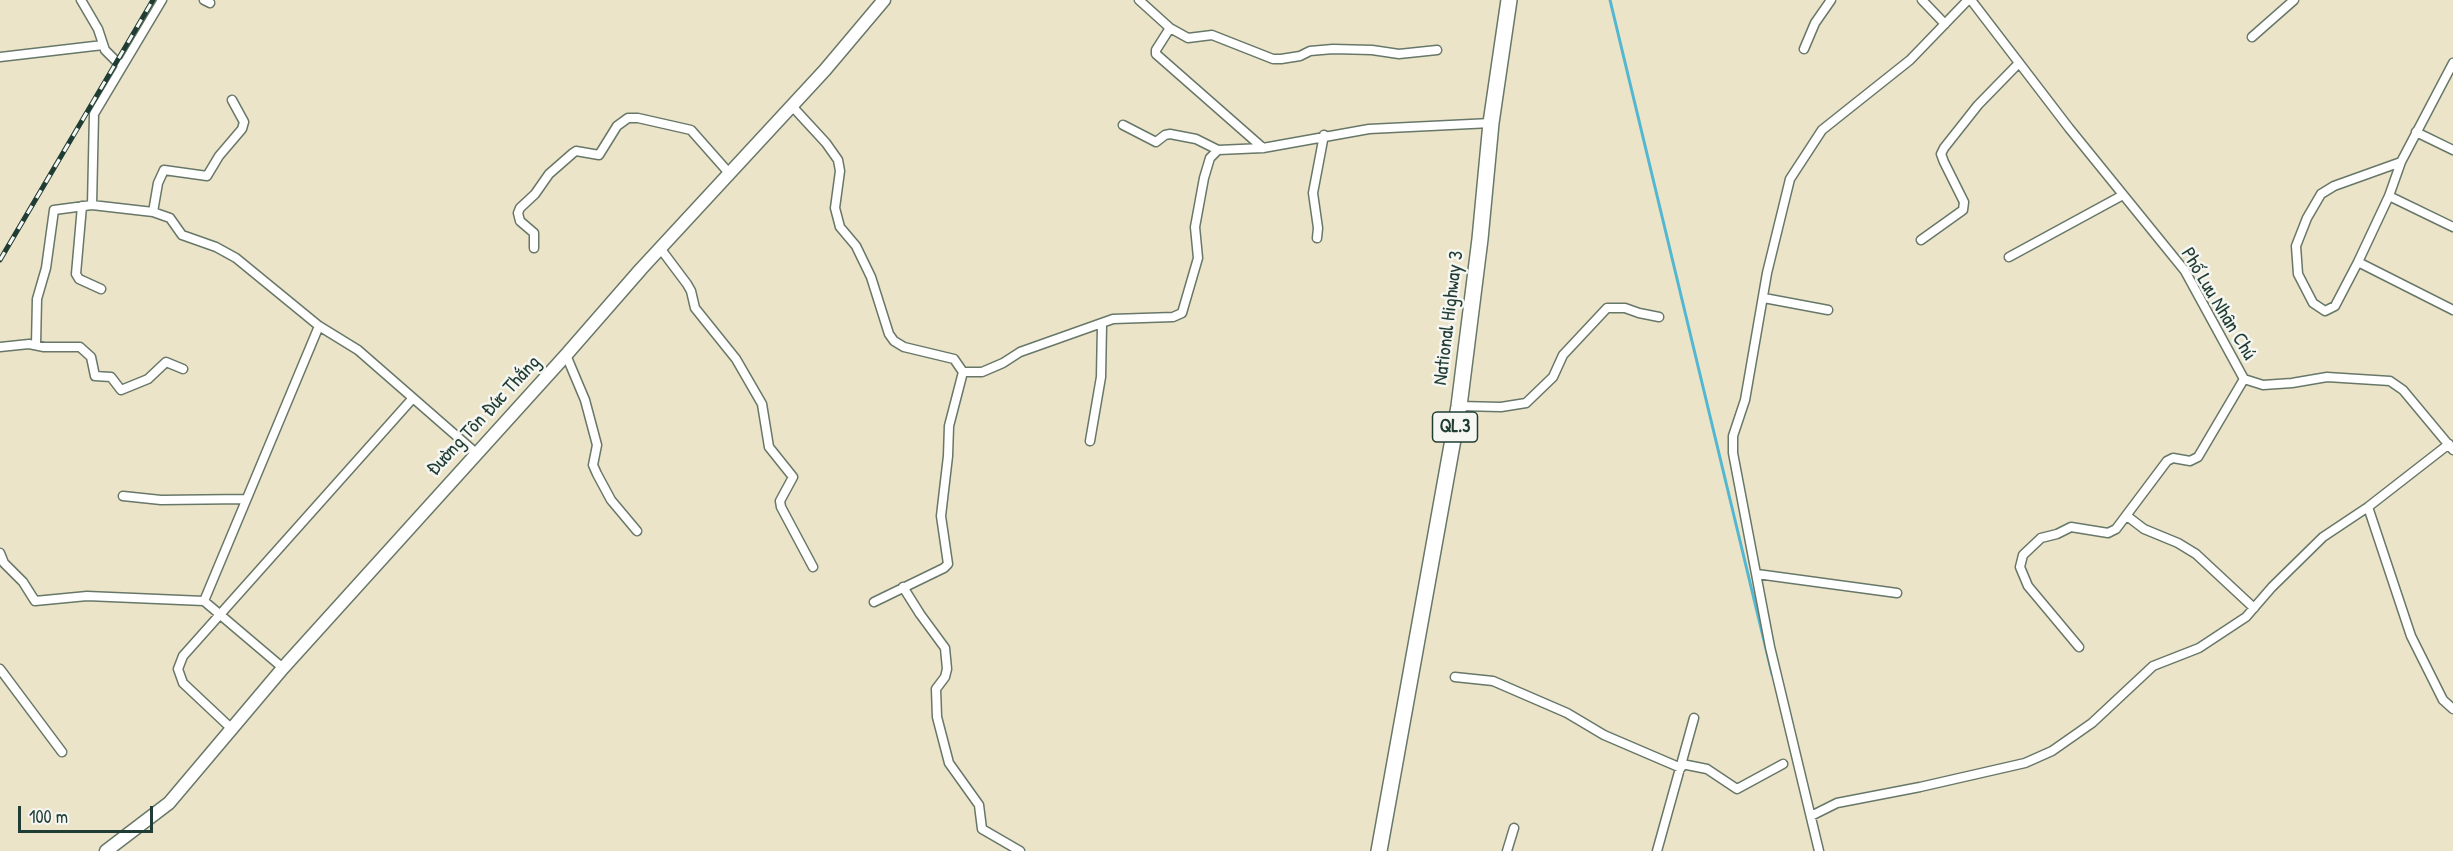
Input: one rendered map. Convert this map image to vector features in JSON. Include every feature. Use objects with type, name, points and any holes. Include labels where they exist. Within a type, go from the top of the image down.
[{"type":"highway","name":"National Highway 3","points":[[1379,851],[1459,406],[1491,123],[1509,0]]},
{"type":"main road","name":"Đường Tôn Đức Thắng","points":[[113,849],[169,803],[283,668],[884,0]]},
{"type":"street","points":[[81,0],[98,29],[103,45],[116,62],[123,65]]},
{"type":"street","points":[[92,206],[93,121],[96,109],[162,0]]},
{"type":"street","points":[[1139,0],[1169,24],[1170,28],[1188,38],[1212,35],[1273,59],[1300,56],[1310,51],[1333,49],[1372,50],[1399,54],[1437,50]]},
{"type":"street","points":[[1804,49],[1815,23],[1831,0]]},
{"type":"street","points":[[1922,0],[1945,24]]},
{"type":"street","points":[[1819,851],[1770,647],[1732,444],[1745,400],[1767,273],[1790,179],[1813,140],[1830,121],[1910,60],[1970,0]]},
{"type":"street","name":"Phố Lưu Nhân Chú","points":[[1970,0],[2185,271],[2244,379],[2263,385],[2292,383],[2327,376],[2390,381],[2403,390],[2452,447]]},
{"type":"street","points":[[2252,37],[2294,0]]},
{"type":"street","points":[[1170,28],[1156,50],[1156,54],[1263,148]]},
{"type":"street","points":[[0,57],[103,45]]},
{"type":"street","points":[[1920,240],[1955,218],[1963,210],[1964,202],[1941,154],[1944,148],[1978,105],[2019,63]]},
{"type":"street","points":[[2401,162],[2334,186],[2321,194],[2307,218],[2296,246],[2298,274],[2313,303],[2325,311],[2335,306],[2358,262],[2390,196],[2401,162],[2453,63]]},
{"type":"street","points":[[153,212],[158,183],[164,170],[207,176],[219,156],[242,129],[244,122],[232,100]]},
{"type":"street","points":[[791,105],[826,143],[838,160],[840,171],[835,208],[840,228],[856,246],[871,277],[889,334],[894,341],[904,347],[954,359],[963,372],[949,426],[941,516],[948,564],[874,602]]},
{"type":"street","points":[[534,248],[534,233],[520,221],[518,213],[520,208],[535,194],[549,174],[576,151],[599,156],[617,126],[628,118],[638,118],[691,130],[729,173]]},
{"type":"street","points":[[1123,125],[1156,142],[1170,134],[1196,140],[1218,150],[1263,148],[1324,135],[1384,127],[1491,123]]},
{"type":"street","points":[[2416,132],[2453,150]]},
{"type":"street","points":[[1317,238],[1318,228],[1313,193],[1324,135]]},
{"type":"street","points":[[963,372],[982,372],[1003,363],[1020,352],[1102,325],[1113,319],[1173,317],[1182,313],[1198,258],[1195,227],[1204,178],[1210,158],[1218,150]]},
{"type":"street","points":[[2009,257],[2123,195]]},
{"type":"street","points":[[2390,196],[2453,227]]},
{"type":"street","points":[[82,206],[76,274],[79,279],[101,289]]},
{"type":"street","points":[[36,345],[36,306],[46,268],[52,214],[57,208],[92,206],[153,212],[170,218],[182,235],[216,247],[236,258],[319,326],[358,350],[476,453]]},
{"type":"street","points":[[660,248],[692,291],[695,308],[736,359],[762,404],[769,447],[793,477],[780,501],[781,507],[813,567]]},
{"type":"street","points":[[2358,262],[2453,310]]},
{"type":"street","points":[[1764,298],[1828,310]]},
{"type":"street","points":[[1459,406],[1501,407],[1526,403],[1553,377],[1563,355],[1607,308],[1625,308],[1659,316]]},
{"type":"street","points":[[1090,441],[1101,377],[1102,325]]},
{"type":"street","points":[[204,601],[319,326]]},
{"type":"street","points":[[0,346],[81,347],[91,357],[95,376],[111,377],[121,390],[148,379],[166,362],[183,369]]},
{"type":"street","points":[[566,355],[585,400],[597,445],[594,465],[597,474],[611,500],[637,531]]},
{"type":"street","points":[[2079,647],[2028,586],[2020,567],[2020,560],[2041,538],[2076,527],[2112,532],[2127,516],[2167,461],[2173,458],[2190,461],[2198,457],[2244,379]]},
{"type":"street","points":[[233,730],[183,683],[178,669],[183,656],[413,398]]},
{"type":"street","points":[[1811,816],[1837,803],[1929,785],[2039,758],[2092,723],[2153,666],[2199,648],[2254,608],[2323,537],[2452,447]]},
{"type":"street","points":[[123,496],[161,500],[246,500]]},
{"type":"street","points":[[2368,507],[2411,636],[2443,700],[2453,709]]},
{"type":"street","points":[[2127,516],[2144,529],[2178,543],[2196,554],[2254,608]]},
{"type":"street","points":[[0,553],[4,563],[22,582],[35,601],[87,596],[204,601],[283,668]]},
{"type":"street","points":[[1757,574],[1897,593]]},
{"type":"street","points":[[903,587],[945,648],[947,669],[945,677],[936,689],[937,717],[949,763],[979,805],[982,829],[1020,851]]},
{"type":"street","points":[[0,669],[62,752]]},
{"type":"street","points":[[1455,677],[1493,681],[1567,713],[1604,735],[1682,766],[1707,769],[1737,789],[1783,764]]},
{"type":"street","points":[[1657,851],[1694,718]]},
{"type":"street","points":[[1507,851],[1514,828]]},
{"type":"waterway","points":[[1610,0],[1772,674]]},
{"type":"railway","points":[[0,260],[153,0]]}]
